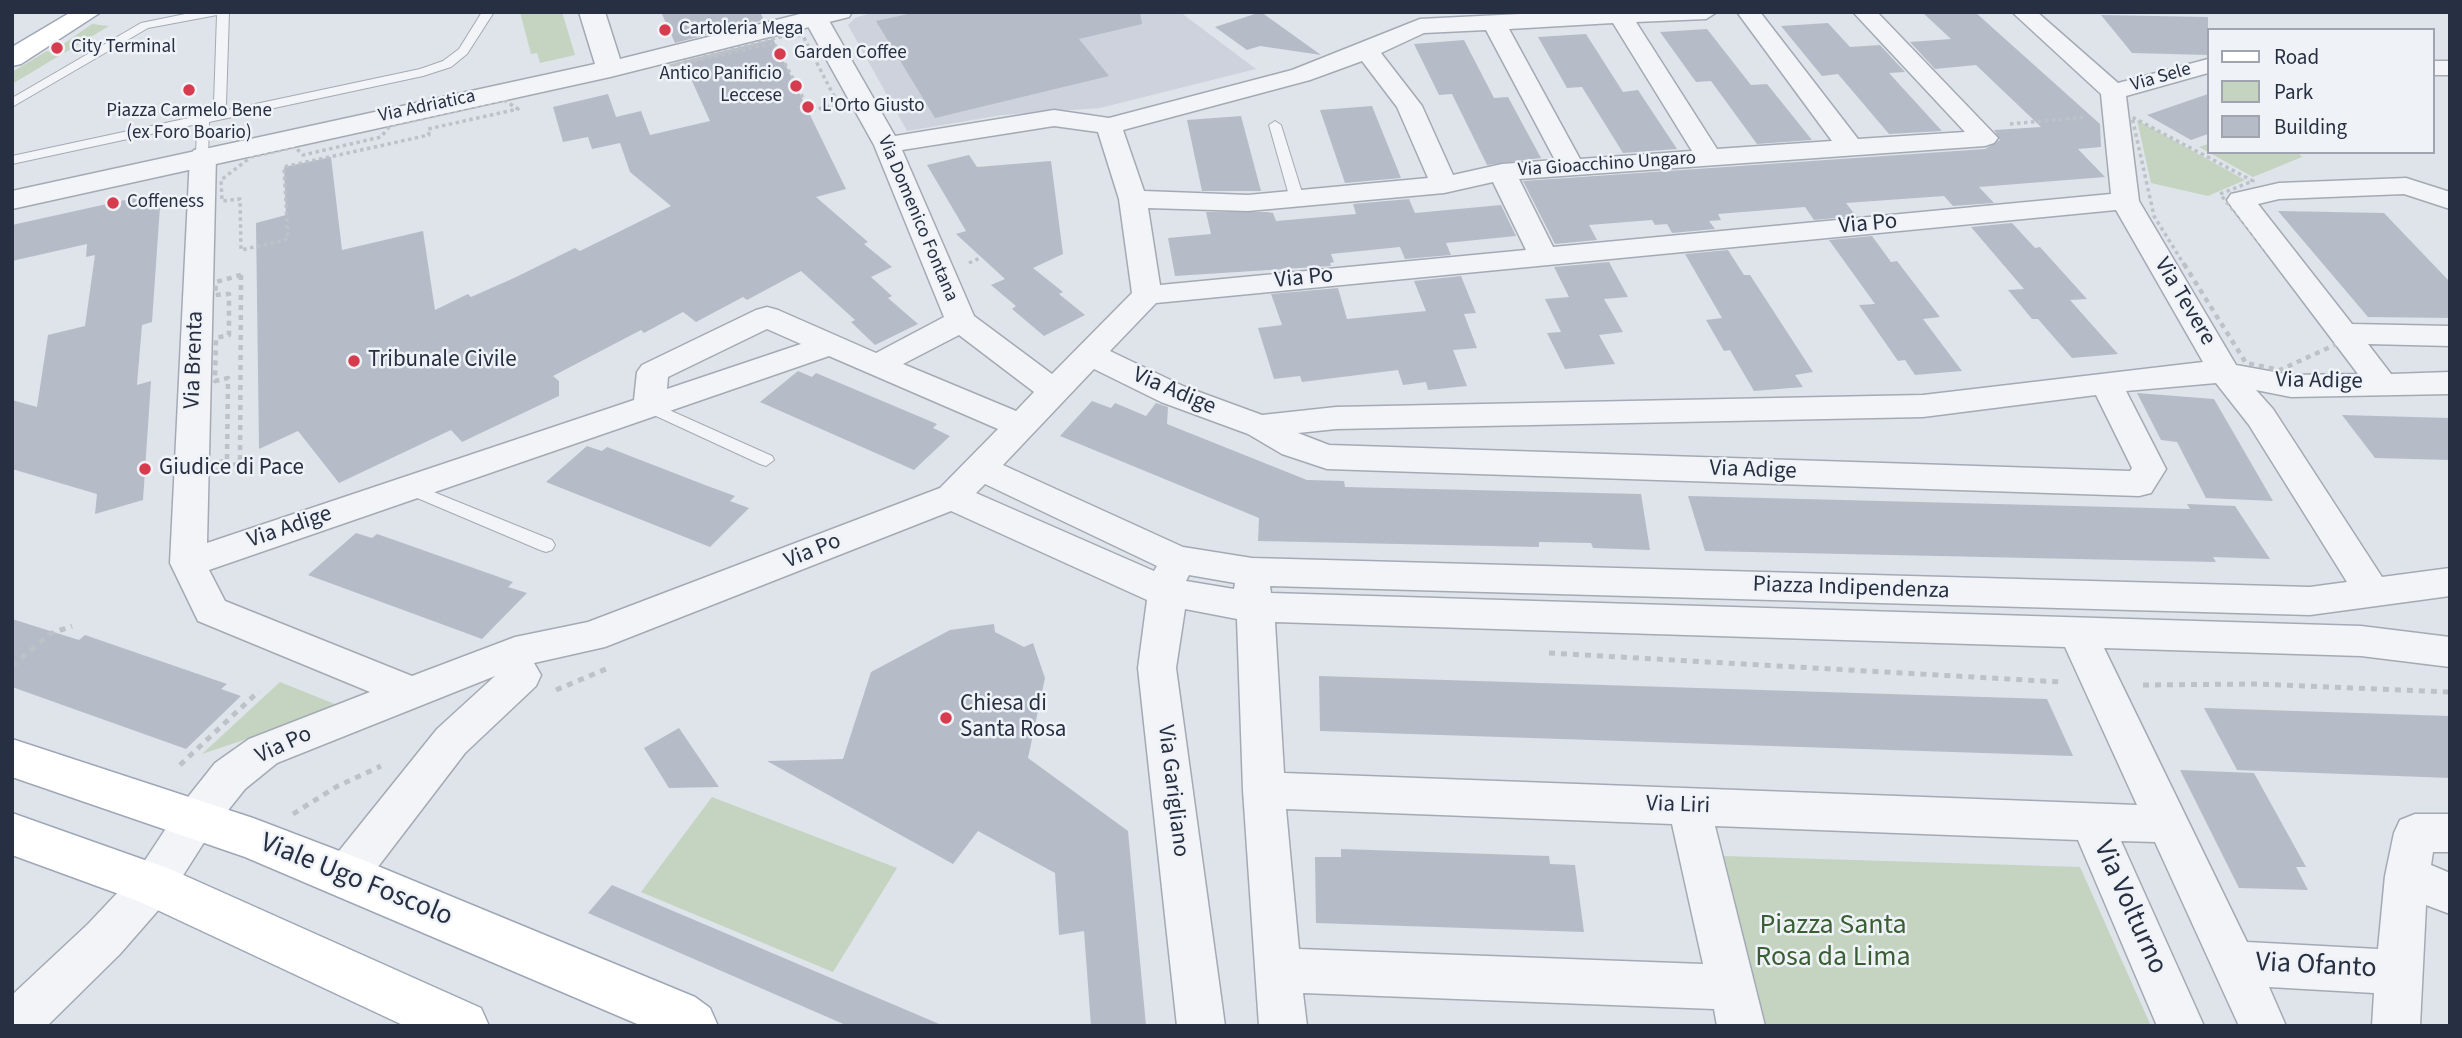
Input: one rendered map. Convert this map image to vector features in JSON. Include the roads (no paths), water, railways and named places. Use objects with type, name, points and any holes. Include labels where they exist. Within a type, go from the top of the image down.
[{"type":"main road","points":[[12,36],[54,12]]},
{"type":"main road","points":[[12,58],[89,12]]},
{"type":"main road","name":"Viale Ugo Foscolo","points":[[12,758],[346,875],[677,1016],[692,1026]]},
{"type":"main road","points":[[12,834],[153,886],[463,1026]]},
{"type":"street","points":[[592,12],[610,69]]},
{"type":"street","points":[[887,145],[1054,118],[1110,126],[1301,75],[1367,51],[1420,26],[1706,12]]},
{"type":"street","points":[[1748,12],[1851,148]]},
{"type":"street","name":"Via Gioacchino Ungaro","points":[[1133,199],[1248,204],[1444,185],[1502,172],[1984,138],[1864,12]]},
{"type":"street","points":[[2023,12],[2120,109]]},
{"type":"street","name":"Via Adriatica","points":[[12,200],[203,156],[610,69],[828,16]]},
{"type":"street","name":"Via Domenico Fontana","points":[[828,16],[887,145],[961,321],[1052,390]]},
{"type":"street","points":[[1620,16],[1710,159]]},
{"type":"street","points":[[1494,23],[1572,168]]},
{"type":"street","points":[[1367,51],[1409,106],[1444,185]]},
{"type":"street","name":"Via Sele","points":[[2120,109],[2206,67]]},
{"type":"street","name":"Via Tevere","points":[[2120,109],[2125,201],[2225,373],[2261,417],[2373,593]]},
{"type":"street","points":[[1110,126],[1133,199],[1147,295]]},
{"type":"street","name":"Via Brenta","points":[[188,563],[203,156]]},
{"type":"street","points":[[1502,172],[1543,255]]},
{"type":"street","points":[[2381,383],[2241,201],[2279,191],[2406,186],[2449,196]]},
{"type":"street","name":"Via Po","points":[[195,820],[271,773],[537,683],[603,651],[953,497],[1052,390],[1147,295],[2125,201]]},
{"type":"street","points":[[649,406],[653,372],[767,317],[1019,425]]},
{"type":"street","points":[[877,365],[961,321]]},
{"type":"street","points":[[2343,334],[2450,336]]},
{"type":"street","name":"Via Adige","points":[[188,563],[830,345]]},
{"type":"street","name":"Via Adige","points":[[1090,354],[1172,394],[1260,426],[1294,446],[1327,457],[2139,484],[2149,469],[2106,383]]},
{"type":"street","name":"Via Adige","points":[[1260,426],[1336,418],[1923,406],[2199,372],[2225,373],[2291,386],[2450,383]]},
{"type":"street","points":[[980,468],[1170,575]]},
{"type":"street","points":[[953,497],[1170,575],[1253,590],[1258,637],[1264,790],[1283,1026]]},
{"type":"street","points":[[188,563],[211,611],[413,693]]},
{"type":"street","name":"Via Garigliano","points":[[1170,575],[1157,668],[1201,1026]]},
{"type":"street","name":"Piazza Indipendenza","points":[[1253,590],[2310,601],[2450,582]]},
{"type":"street","name":"Piazza Indipendenza","points":[[1253,590],[2077,632],[2361,641],[2450,652]]},
{"type":"street","points":[[2077,632],[2263,1026]]},
{"type":"street","name":"Via Po","points":[[13,1026],[104,939],[153,886],[195,820],[230,776],[263,751],[515,652],[603,651]]},
{"type":"street","name":"Via Po","points":[[346,875],[451,741],[537,683]]},
{"type":"street","name":"Via Liri","points":[[1264,790],[2091,821]]},
{"type":"street","points":[[1278,970],[1736,1006],[1689,806]]},
{"type":"street","name":"Via Volturno","points":[[2166,824],[2091,821],[2181,1026]]},
{"type":"street","name":"Via Ofanto","points":[[2396,1026],[2407,876],[2416,833],[2450,833]]},
{"type":"street","points":[[2407,876],[2450,894]]},
{"type":"street","name":"Via Ofanto","points":[[2234,963],[2398,972]]},
{"type":"lane","points":[[12,103],[145,25],[215,12]]},
{"type":"lane","points":[[203,118],[220,104],[223,12]]},
{"type":"lane","points":[[12,160],[447,64],[463,51],[488,12]]},
{"type":"lane","points":[[203,118],[203,156]]},
{"type":"lane","points":[[1275,125],[1297,199]]},
{"type":"lane","points":[[649,406],[766,460]]},
{"type":"lane","points":[[409,488],[546,545]]},
{"type":"place","name":"Cartoleria Mega","points":[[665,30]]},
{"type":"place","name":"City Terminal","points":[[57,48]]},
{"type":"place","name":"Garden Coffee","points":[[780,54]]},
{"type":"place","name":"Antico Panificio Leccese","points":[[796,86]]},
{"type":"place","name":"Piazza Carmelo Bene (ex Foro Boario)","points":[[189,90]]},
{"type":"place","name":"L'Orto Giusto","points":[[808,107]]},
{"type":"place","name":"Coffeness","points":[[113,203]]},
{"type":"place","name":"Tribunale Civile","points":[[354,361]]},
{"type":"place","name":"Giudice di Pace","points":[[145,469]]},
{"type":"place","name":"Chiesa di Santa Rosa","points":[[946,718]]},
{"type":"park label","name":"Piazza Santa Rosa da Lima","points":[[1833,943]]}]
